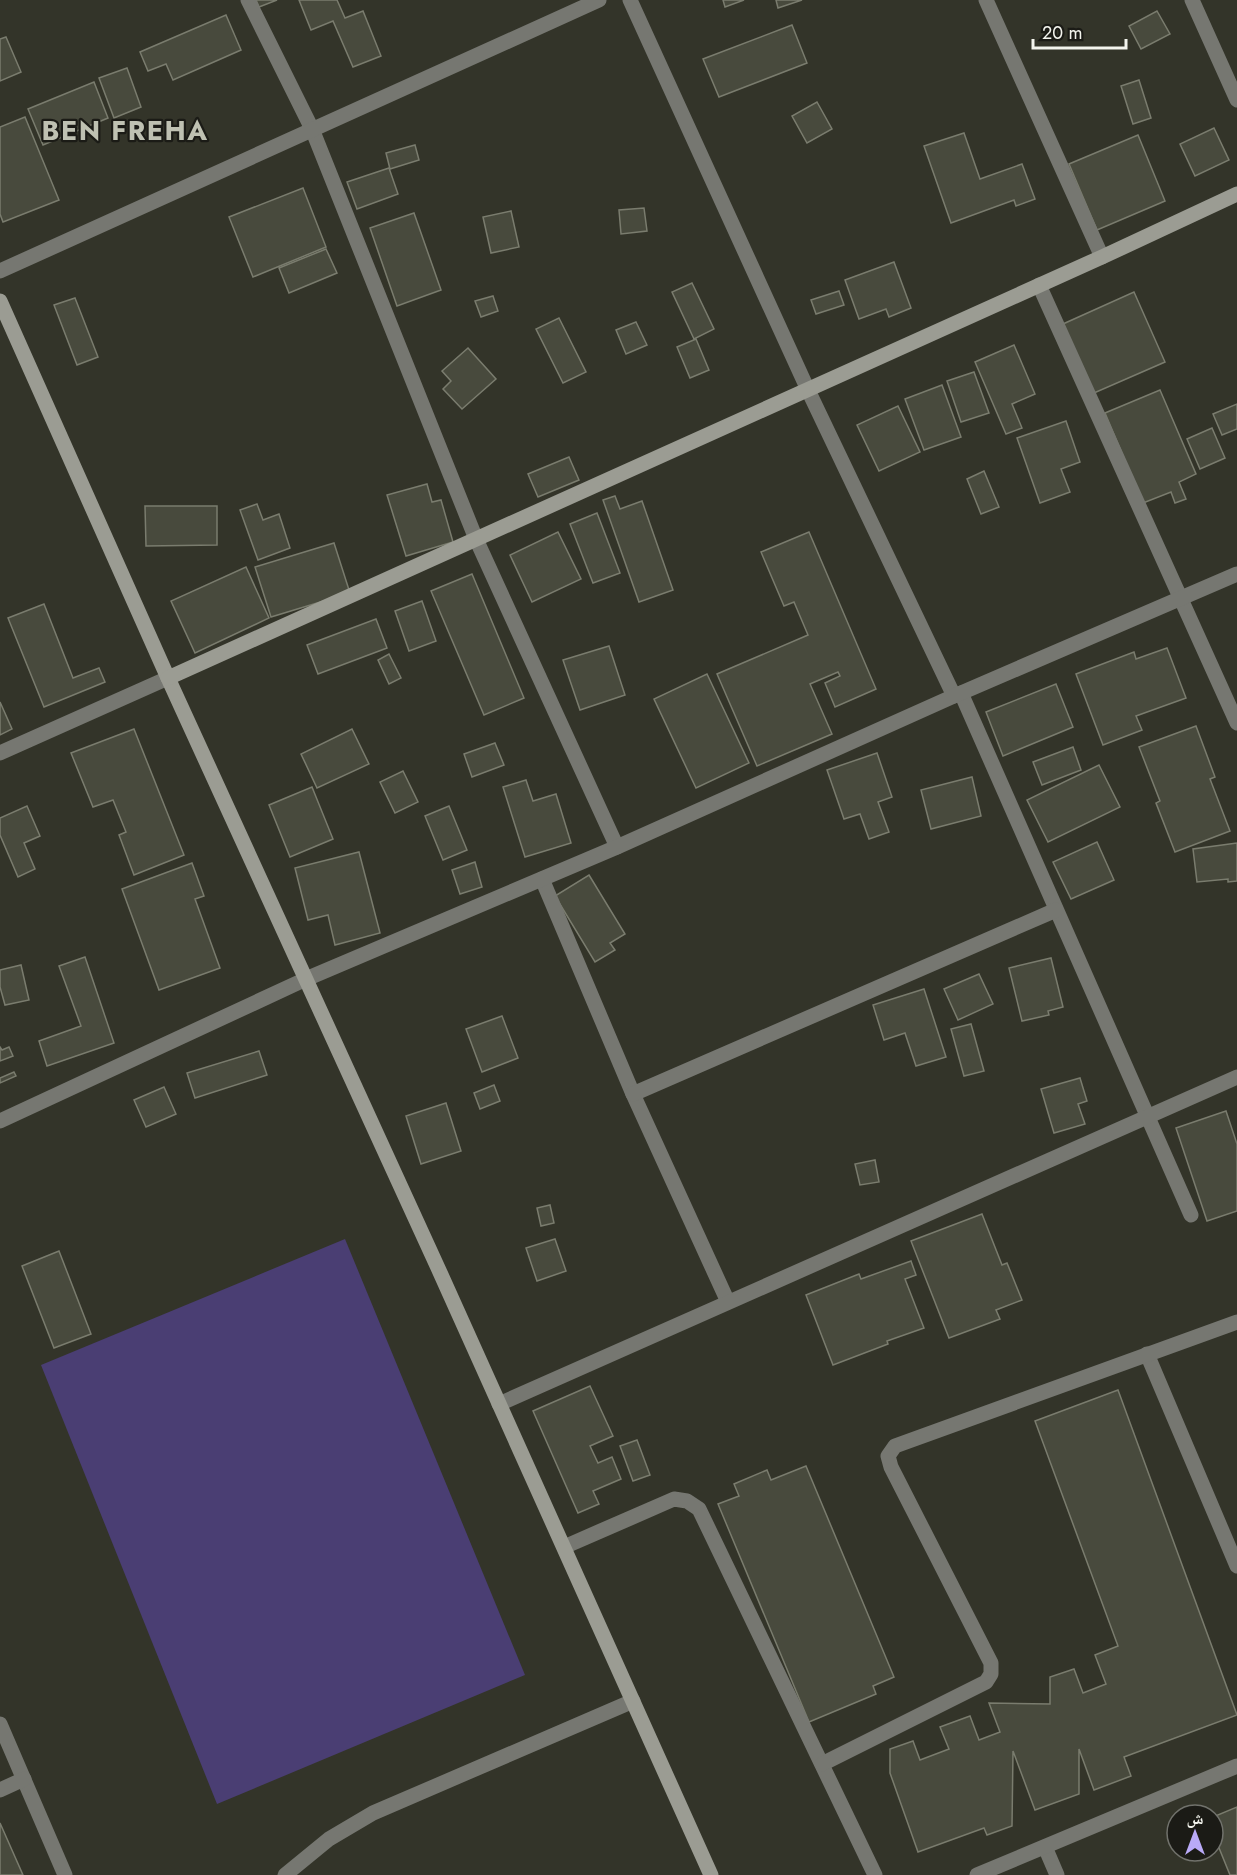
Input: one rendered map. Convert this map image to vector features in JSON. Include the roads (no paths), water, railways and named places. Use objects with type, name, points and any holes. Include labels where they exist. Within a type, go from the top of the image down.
[{"type":"main road","points":[[168,678],[1237,194]]},
{"type":"main road","points":[[0,301],[168,678],[711,1875]]},
{"type":"street","points":[[248,0],[312,129],[476,539],[617,847]]},
{"type":"street","points":[[0,272],[599,0]]},
{"type":"street","points":[[630,0],[808,390],[957,694],[1056,910],[1191,1215]]},
{"type":"street","points":[[986,0],[1102,257]]},
{"type":"street","points":[[1192,0],[1237,100]]},
{"type":"street","points":[[1039,285],[1237,723]]},
{"type":"street","points":[[0,1121],[306,979],[617,847],[957,694],[1237,574]]},
{"type":"street","points":[[0,753],[168,678]]},
{"type":"street","points":[[542,879],[633,1094],[728,1302]]},
{"type":"street","points":[[633,1094],[1056,910]]},
{"type":"street","points":[[499,1404],[1237,1077]]},
{"type":"street","points":[[822,1764],[986,1682],[991,1674],[991,1663],[891,1467],[888,1456],[895,1446],[1237,1322]]},
{"type":"street","points":[[1147,1354],[1237,1566]]},
{"type":"street","points":[[564,1547],[674,1499],[687,1501],[699,1509],[874,1875]]},
{"type":"street","points":[[285,1875],[329,1839],[374,1813],[633,1701]]},
{"type":"street","points":[[0,1724],[65,1875]]},
{"type":"street","points":[[977,1875],[1237,1766]]},
{"type":"street","points":[[0,1790],[24,1779]]},
{"type":"street","points":[[1045,1847],[1057,1875]]},
{"type":"district","name":"BEN FREHA","points":[[125,130]]}]
